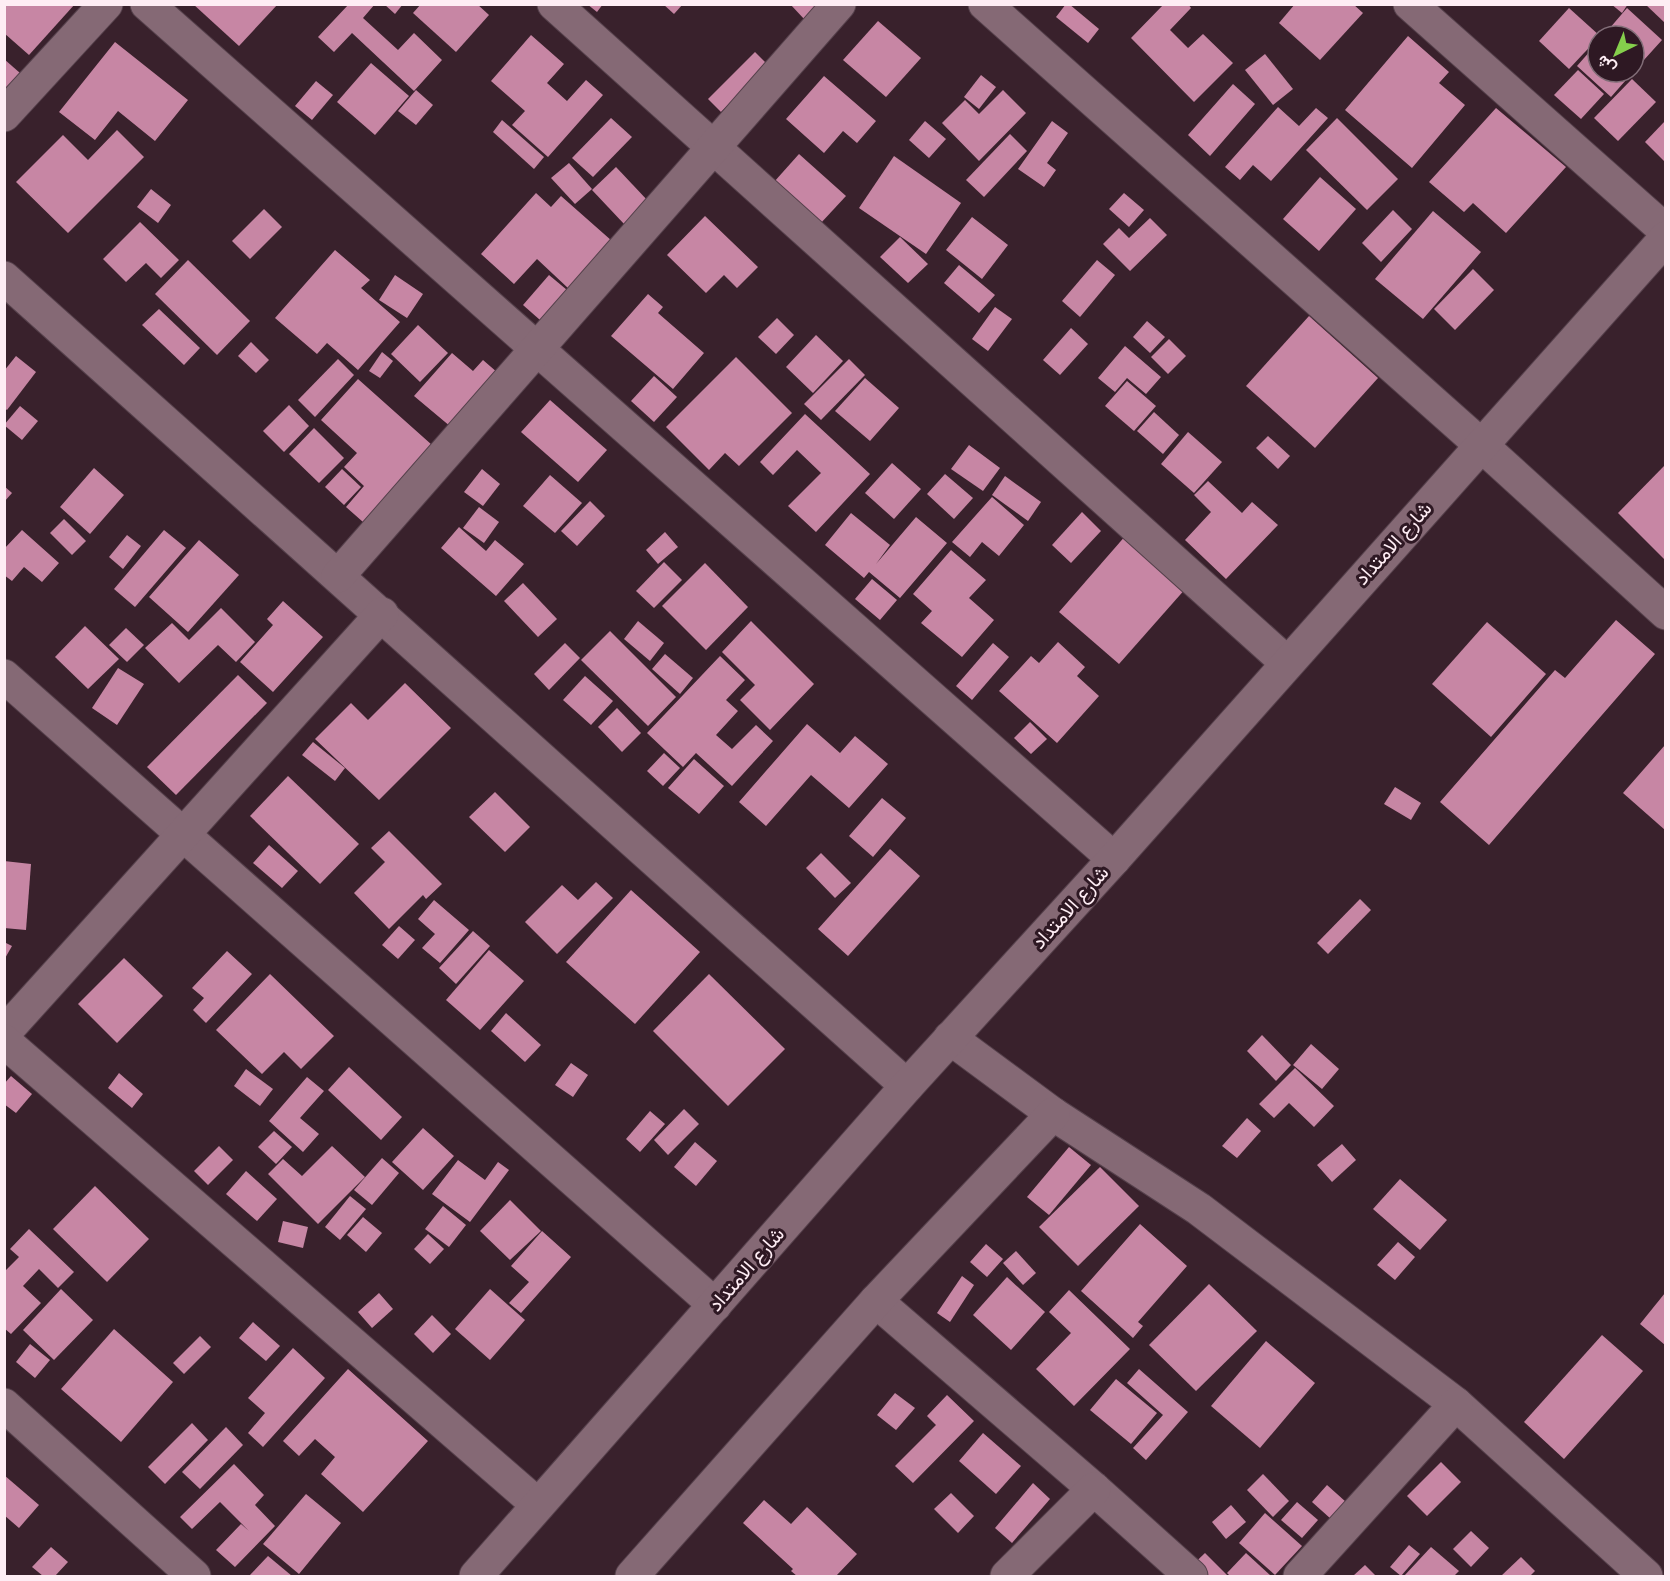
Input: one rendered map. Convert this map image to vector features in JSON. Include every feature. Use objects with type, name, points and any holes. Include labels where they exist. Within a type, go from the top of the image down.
[{"type":"street","points":[[4,115],[106,4]]},
{"type":"street","points":[[147,4],[1114,859]]},
{"type":"street","points":[[554,4],[1286,662]]},
{"type":"street","points":[[338,576],[840,4]]},
{"type":"street","points":[[985,4],[1481,445],[1665,613]]},
{"type":"street","points":[[1410,4],[1665,231]]},
{"type":"street","name":"شارع الامتداد","points":[[476,1576],[907,1086],[1114,859],[1286,662],[1665,238]]},
{"type":"street","points":[[4,278],[907,1086]]},
{"type":"street","points":[[4,1033],[382,614]]},
{"type":"street","points":[[4,676],[715,1305]]},
{"type":"street","points":[[950,1038],[1053,1114],[1199,1209],[1456,1404],[1646,1576]]},
{"type":"street","points":[[4,1041],[538,1505]]},
{"type":"street","points":[[632,1576],[876,1301],[1053,1114]]},
{"type":"street","points":[[876,1301],[1191,1576]]},
{"type":"street","points":[[1300,1576],[1456,1404]]},
{"type":"street","points":[[4,1405],[194,1576]]},
{"type":"street","points":[[1007,1576],[1094,1489]]},
{"type":"building","points":[[4,4],[75,4],[29,55],[4,33]]},
{"type":"building","points":[[193,4],[278,4],[239,46]]},
{"type":"building","points":[[349,4],[375,4],[363,18],[398,50],[414,33],[442,60],[414,91],[352,33],[334,52],[318,37]]},
{"type":"building","points":[[384,4],[403,4],[395,14]]},
{"type":"building","points":[[421,4],[477,4],[489,15],[456,52],[413,13]]},
{"type":"building","points":[[587,4],[603,4],[597,12]]},
{"type":"building","points":[[663,4],[683,4],[674,14]]},
{"type":"building","points":[[790,4],[820,4],[805,20]]},
{"type":"building","points":[[1066,4],[1069,4],[1099,29],[1088,43],[1056,17]]},
{"type":"building","points":[[1164,4],[1188,4],[1191,8],[1170,30],[1188,48],[1203,34],[1233,63],[1194,102],[1131,38]]},
{"type":"building","points":[[1295,4],[1353,4],[1363,13],[1320,60],[1279,23]]},
{"type":"building","points":[[1611,4],[1628,4],[1622,13]]},
{"type":"building","points":[[1645,4],[1665,4],[1665,23]]},
{"type":"building","points":[[1569,8],[1587,24],[1586,51],[1569,69],[1539,41]]},
{"type":"building","points":[[1627,8],[1644,24],[1613,24]]},
{"type":"building","points":[[878,21],[921,58],[886,97],[843,60]]},
{"type":"building","points":[[1646,25],[1662,40],[1646,58]]},
{"type":"building","points":[[531,35],[564,64],[547,83],[567,101],[586,80],[603,95],[548,157],[512,125],[525,111],[491,81]]},
{"type":"building","points":[[1408,36],[1449,72],[1439,83],[1465,105],[1412,168],[1345,110]]},
{"type":"building","points":[[115,42],[188,100],[155,141],[118,111],[95,140],[59,112]]},
{"type":"building","points":[[755,52],[768,65],[721,112],[708,99]]},
{"type":"building","points":[[1265,54],[1293,89],[1273,105],[1245,70]]},
{"type":"building","points":[[1586,56],[1586,74],[1577,66]]},
{"type":"building","points":[[4,59],[20,73],[4,91]]},
{"type":"building","points":[[371,63],[409,96],[375,135],[337,102]]},
{"type":"building","points":[[1578,70],[1586,77],[1586,84],[1593,84],[1604,94],[1581,119],[1554,95]]},
{"type":"building","points":[[981,75],[996,87],[979,109],[964,97]]},
{"type":"building","points":[[824,76],[876,121],[857,143],[843,131],[824,153],[786,119]]},
{"type":"building","points":[[316,81],[333,95],[312,120],[295,106]]},
{"type":"building","points":[[1233,84],[1255,104],[1210,156],[1188,135]]},
{"type":"building","points":[[1597,84],[1622,84],[1611,97]]},
{"type":"building","points":[[1627,84],[1637,84],[1656,102],[1618,141],[1594,118]]},
{"type":"building","points":[[416,90],[433,105],[416,125],[398,111]]},
{"type":"building","points":[[1003,90],[1026,113],[979,161],[942,123],[965,100],[979,114]]},
{"type":"building","points":[[1278,107],[1299,126],[1316,108],[1328,118],[1271,181],[1253,165],[1240,180],[1225,167]]},
{"type":"building","points":[[1496,108],[1566,167],[1506,233],[1473,203],[1464,212],[1429,182]]},
{"type":"building","points":[[611,118],[632,137],[593,177],[572,158]]},
{"type":"building","points":[[1337,118],[1398,179],[1367,210],[1306,150]]},
{"type":"building","points":[[502,120],[544,157],[534,169],[493,132]]},
{"type":"building","points":[[925,121],[946,139],[929,158],[909,140]]},
{"type":"building","points":[[1052,121],[1068,133],[1047,163],[1056,170],[1044,187],[1018,169]]},
{"type":"building","points":[[1665,121],[1665,162],[1645,142]]},
{"type":"building","points":[[117,130],[144,157],[68,233],[16,182],[63,135],[88,160]]},
{"type":"building","points":[[1010,134],[1027,151],[984,197],[966,180]]},
{"type":"building","points":[[799,154],[846,196],[820,224],[774,182]]},
{"type":"building","points":[[894,156],[961,203],[926,254],[859,208]]},
{"type":"building","points":[[569,163],[592,189],[575,204],[551,178]]},
{"type":"building","points":[[616,167],[649,202],[625,225],[592,190]]},
{"type":"building","points":[[1320,177],[1356,209],[1319,251],[1283,219]]},
{"type":"building","points":[[151,189],[171,205],[158,223],[137,207]]},
{"type":"building","points":[[536,193],[551,207],[561,196],[612,241],[569,289],[537,259],[514,284],[481,254]]},
{"type":"building","points":[[1124,193],[1144,210],[1129,227],[1109,209]]},
{"type":"building","points":[[264,209],[282,227],[250,259],[232,241]]},
{"type":"building","points":[[1393,210],[1412,229],[1381,262],[1362,243]]},
{"type":"building","points":[[1433,211],[1481,252],[1423,319],[1375,279]]},
{"type":"building","points":[[705,216],[758,267],[737,288],[724,275],[706,293],[667,255]]},
{"type":"building","points":[[972,217],[1008,245],[982,279],[946,250]]},
{"type":"building","points":[[1150,218],[1167,235],[1130,271],[1103,244],[1119,228],[1129,238]]},
{"type":"building","points":[[140,222],[179,260],[161,278],[146,263],[126,282],[103,259]]},
{"type":"building","points":[[900,237],[928,264],[908,283],[880,257]]},
{"type":"building","points":[[335,250],[370,280],[361,288],[400,322],[358,370],[327,343],[317,354],[275,318]]},
{"type":"building","points":[[188,260],[250,321],[217,355],[155,294]]},
{"type":"building","points":[[1097,260],[1115,275],[1080,317],[1062,301]]},
{"type":"building","points":[[959,265],[995,295],[979,313],[944,283]]},
{"type":"building","points":[[1473,269],[1494,290],[1455,330],[1434,309]]},
{"type":"building","points":[[395,275],[423,294],[407,318],[379,300]]},
{"type":"building","points":[[549,275],[567,290],[540,320],[523,305]]},
{"type":"building","points":[[648,294],[663,307],[658,313],[704,353],[673,389],[611,336]]},
{"type":"building","points":[[995,307],[1012,319],[988,351],[972,339]]},
{"type":"building","points":[[159,309],[200,348],[184,365],[142,325]]},
{"type":"building","points":[[1309,316],[1378,378],[1315,448],[1246,386]]},
{"type":"building","points":[[777,318],[794,335],[776,354],[758,337]]},
{"type":"building","points":[[1147,321],[1165,337],[1150,353],[1133,337]]},
{"type":"building","points":[[418,325],[448,353],[420,382],[391,354]]},
{"type":"building","points":[[1071,328],[1088,344],[1060,375],[1043,360]]},
{"type":"building","points":[[816,335],[843,361],[813,393],[786,367]]},
{"type":"building","points":[[1169,339],[1186,356],[1168,374],[1151,357]]},
{"type":"building","points":[[251,342],[269,360],[256,373],[238,356]]},
{"type":"building","points":[[1125,346],[1161,377],[1146,394],[1127,378],[1115,392],[1098,378]]},
{"type":"building","points":[[382,352],[393,361],[380,378],[369,371]]},
{"type":"building","points":[[452,353],[473,371],[483,360],[498,373],[451,427],[414,396]]},
{"type":"building","points":[[16,356],[36,372],[7,410],[4,408],[4,371]]},
{"type":"building","points":[[736,357],[792,413],[739,466],[725,453],[709,470],[666,427]]},
{"type":"building","points":[[338,359],[354,375],[315,417],[298,400]]},
{"type":"building","points":[[849,359],[865,375],[821,420],[804,404]]},
{"type":"building","points":[[654,376],[677,397],[654,422],[631,401]]},
{"type":"building","points":[[865,378],[899,408],[870,441],[835,411]]},
{"type":"building","points":[[358,379],[432,445],[363,522],[346,507],[364,486],[344,467],[357,453],[321,420]]},
{"type":"building","points":[[1127,381],[1156,406],[1134,431],[1105,406]]},
{"type":"building","points":[[550,400],[607,450],[578,482],[521,432]]},
{"type":"building","points":[[289,405],[309,426],[284,452],[263,431]]},
{"type":"building","points":[[20,406],[38,421],[22,440],[4,425]]},
{"type":"building","points":[[1154,412],[1179,435],[1163,454],[1137,431]]},
{"type":"building","points":[[805,414],[870,474],[816,532],[788,506],[821,473],[797,450],[773,475],[760,462]]},
{"type":"building","points":[[314,428],[344,458],[319,483],[289,454]]},
{"type":"building","points":[[1188,432],[1222,462],[1194,493],[1161,464]]},
{"type":"building","points":[[1268,436],[1290,456],[1278,469],[1256,448]]},
{"type":"building","points":[[969,445],[1000,468],[983,491],[951,469]]},
{"type":"building","points":[[892,463],[921,489],[894,519],[865,493]]},
{"type":"building","points":[[1665,465],[1665,560],[1618,513]]},
{"type":"building","points":[[94,468],[124,495],[90,534],[60,507]]},
{"type":"building","points":[[342,469],[361,487],[344,505],[325,487]]},
{"type":"building","points":[[482,469],[500,484],[483,506],[464,492]]},
{"type":"building","points":[[945,474],[973,498],[954,519],[927,494]]},
{"type":"building","points":[[550,475],[582,503],[555,533],[523,506]]},
{"type":"building","points":[[1005,476],[1041,502],[1028,521],[992,495]]},
{"type":"building","points":[[1208,481],[1242,513],[1252,502],[1278,525],[1226,579],[1185,540],[1211,512],[1194,495]]},
{"type":"building","points":[[4,486],[12,493],[4,502]]},
{"type":"building","points":[[992,497],[1024,525],[999,556],[982,542],[970,557],[952,542]]},
{"type":"building","points":[[590,501],[605,516],[577,546],[561,531]]},
{"type":"building","points":[[479,507],[499,522],[484,543],[463,528]]},
{"type":"building","points":[[1082,512],[1101,531],[1071,563],[1052,545]]},
{"type":"building","points":[[851,513],[890,545],[876,564],[916,517],[947,543],[900,598],[869,572],[864,578],[825,545]]},
{"type":"building","points":[[64,519],[86,541],[72,555],[50,533]]},
{"type":"building","points":[[459,527],[486,551],[495,540],[524,564],[496,596],[441,548]]},
{"type":"building","points":[[22,530],[59,563],[42,582],[24,567],[12,581],[4,575],[4,549]]},
{"type":"building","points":[[164,530],[186,548],[135,607],[114,589]]},
{"type":"building","points":[[665,532],[678,547],[658,564],[646,550]]},
{"type":"building","points":[[1127,534],[1187,587],[1119,664],[1059,612]]},
{"type":"building","points":[[127,535],[141,546],[123,569],[109,557]]},
{"type":"building","points":[[199,540],[239,575],[188,632],[149,597]]},
{"type":"building","points":[[951,550],[986,580],[969,598],[994,620],[962,657],[921,623],[932,611],[913,594]]},
{"type":"building","points":[[664,562],[682,580],[654,608],[636,591]]},
{"type":"building","points":[[705,563],[748,607],[706,650],[662,606]]},
{"type":"building","points":[[872,579],[897,600],[880,620],[855,599]]},
{"type":"building","points":[[523,583],[557,619],[538,637],[504,601]]},
{"type":"building","points":[[283,601],[323,637],[273,692],[240,662],[273,625],[267,619]]},
{"type":"building","points":[[221,608],[255,642],[236,662],[218,645],[179,683],[145,648],[172,623],[189,640]]},
{"type":"building","points":[[1616,620],[1655,654],[1489,845],[1440,802],[1555,670],[1565,678]]},
{"type":"building","points":[[638,621],[664,643],[650,661],[624,639]]},
{"type":"building","points":[[751,621],[814,684],[770,730],[740,700],[755,685],[722,652]]},
{"type":"building","points":[[1487,622],[1546,674],[1491,737],[1432,684]]},
{"type":"building","points":[[85,626],[119,659],[88,689],[55,657]]},
{"type":"building","points":[[126,628],[144,645],[127,662],[109,645]]},
{"type":"building","points":[[610,631],[676,697],[648,726],[581,660]]},
{"type":"building","points":[[1058,642],[1085,667],[1077,676],[1099,696],[1057,743],[999,691],[1031,656],[1039,663]]},
{"type":"building","points":[[565,643],[580,658],[549,690],[534,674]]},
{"type":"building","points":[[993,643],[1009,657],[972,700],[956,686]]},
{"type":"building","points":[[665,654],[693,678],[680,694],[652,669]]},
{"type":"building","points":[[720,656],[745,680],[726,700],[738,711],[716,735],[732,749],[756,725],[773,741],[732,786],[696,753],[683,767],[647,733]]},
{"type":"building","points":[[118,668],[144,684],[117,725],[92,708]]},
{"type":"building","points":[[238,675],[267,703],[176,795],[147,767]]},
{"type":"building","points":[[585,676],[613,701],[591,725],[563,700]]},
{"type":"building","points":[[405,683],[451,728],[379,800],[315,739],[351,703],[368,720]]},
{"type":"building","points":[[617,708],[641,733],[622,752],[598,727]]},
{"type":"building","points":[[1030,722],[1047,739],[1031,754],[1014,738]]},
{"type":"building","points":[[807,724],[840,753],[855,736],[888,764],[849,808],[811,775],[766,826],[739,802]]},
{"type":"building","points":[[313,742],[345,768],[335,781],[302,755]]},
{"type":"building","points":[[1665,745],[1665,830],[1623,793]]},
{"type":"building","points":[[664,753],[680,768],[663,786],[647,771]]},
{"type":"building","points":[[694,759],[724,786],[699,814],[668,788]]},
{"type":"building","points":[[288,776],[359,844],[320,884],[250,816]]},
{"type":"building","points":[[1395,787],[1421,803],[1411,820],[1384,804]]},
{"type":"building","points":[[495,792],[530,827],[505,852],[469,817]]},
{"type":"building","points":[[882,798],[906,818],[873,857],[849,836]]},
{"type":"building","points":[[389,831],[442,884],[426,899],[423,895],[389,929],[354,893],[385,862],[371,848]]},
{"type":"building","points":[[269,845],[298,871],[282,888],[253,863]]},
{"type":"building","points":[[890,849],[920,876],[848,956],[818,929]]},
{"type":"building","points":[[821,853],[851,883],[835,898],[806,868]]},
{"type":"building","points":[[4,861],[31,864],[26,930],[4,928]]},
{"type":"building","points":[[596,882],[613,898],[557,954],[525,922],[562,885],[578,900]]},
{"type":"building","points":[[631,890],[700,952],[635,1024],[566,962]]},
{"type":"building","points":[[1360,899],[1371,910],[1328,954],[1317,943]]},
{"type":"building","points":[[434,900],[469,930],[440,963],[422,948],[435,934],[418,919]]},
{"type":"building","points":[[399,926],[415,940],[398,959],[382,945]]},
{"type":"building","points":[[473,931],[490,946],[456,984],[439,968]]},
{"type":"building","points":[[4,942],[12,946],[4,960]]},
{"type":"building","points":[[489,950],[524,981],[480,1030],[446,1000]]},
{"type":"building","points":[[227,951],[252,974],[206,1023],[193,1010],[204,998],[192,988]]},
{"type":"building","points":[[124,958],[163,996],[117,1043],[78,1004]]},
{"type":"building","points":[[270,974],[334,1036],[301,1069],[284,1052],[262,1074],[216,1030]]},
{"type":"building","points":[[709,974],[785,1049],[728,1106],[653,1031]]},
{"type":"building","points":[[506,1013],[541,1045],[525,1062],[491,1031]]},
{"type":"building","points":[[1262,1035],[1291,1065],[1276,1081],[1247,1051]]},
{"type":"building","points":[[1311,1044],[1339,1069],[1322,1089],[1293,1065]]},
{"type":"building","points":[[571,1063],[588,1075],[573,1097],[555,1085]]},
{"type":"building","points":[[349,1067],[402,1117],[381,1140],[328,1090]]},
{"type":"building","points":[[1295,1068],[1334,1106],[1314,1127],[1289,1103],[1274,1118],[1259,1104]]},
{"type":"building","points":[[246,1069],[273,1089],[260,1106],[234,1086]]},
{"type":"building","points":[[119,1073],[143,1094],[132,1108],[108,1088]]},
{"type":"building","points":[[11,1076],[32,1094],[16,1113],[4,1104],[4,1084]]},
{"type":"building","points":[[307,1077],[324,1091],[300,1118],[319,1134],[303,1152],[269,1121]]},
{"type":"building","points":[[684,1109],[699,1124],[668,1155],[654,1140]]},
{"type":"building","points":[[650,1111],[665,1124],[640,1152],[626,1139]]},
{"type":"building","points":[[1247,1118],[1261,1131],[1237,1158],[1222,1146]]},
{"type":"building","points":[[423,1128],[454,1156],[423,1190],[392,1162]]},
{"type":"building","points":[[274,1131],[292,1147],[276,1164],[258,1147]]},
{"type":"building","points":[[695,1142],[717,1161],[696,1186],[674,1167]]},
{"type":"building","points":[[1342,1144],[1356,1160],[1332,1182],[1317,1165]]},
{"type":"building","points":[[219,1146],[233,1160],[208,1185],[194,1171]]},
{"type":"building","points":[[332,1146],[365,1177],[318,1224],[268,1174],[283,1159],[302,1176]]},
{"type":"building","points":[[1069,1147],[1091,1165],[1049,1215],[1027,1197]]},
{"type":"building","points":[[382,1158],[399,1173],[372,1205],[354,1190]]},
{"type":"building","points":[[458,1160],[485,1180],[498,1162],[509,1170],[470,1222],[432,1194]]},
{"type":"building","points":[[1100,1167],[1139,1206],[1078,1266],[1039,1227]]},
{"type":"building","points":[[246,1171],[277,1199],[257,1221],[226,1194]]},
{"type":"building","points":[[1400,1179],[1447,1220],[1420,1250],[1373,1209]]},
{"type":"building","points":[[95,1186],[149,1239],[107,1282],[53,1229]]},
{"type":"building","points":[[350,1196],[366,1209],[340,1240],[325,1227]]},
{"type":"building","points":[[510,1200],[541,1231],[510,1260],[480,1231]]},
{"type":"building","points":[[443,1206],[466,1225],[449,1247],[425,1229]]},
{"type":"building","points":[[363,1217],[382,1233],[366,1252],[347,1235]]},
{"type":"building","points":[[283,1221],[308,1227],[303,1248],[278,1242]]},
{"type":"building","points":[[1140,1224],[1187,1266],[1138,1322],[1143,1326],[1133,1338],[1081,1291]]},
{"type":"building","points":[[29,1229],[74,1272],[58,1288],[39,1269],[23,1286],[41,1303],[11,1334],[4,1328],[4,1272],[19,1257],[10,1249]]},
{"type":"building","points":[[542,1231],[571,1257],[521,1313],[509,1303],[529,1282],[511,1266]]},
{"type":"building","points":[[428,1234],[444,1249],[430,1264],[414,1249]]},
{"type":"building","points":[[1398,1242],[1415,1257],[1395,1280],[1377,1265]]},
{"type":"building","points":[[986,1244],[1003,1259],[987,1277],[970,1262]]},
{"type":"building","points":[[1016,1251],[1036,1273],[1023,1285],[1003,1263]]},
{"type":"building","points":[[962,1276],[974,1285],[950,1322],[937,1313]]},
{"type":"building","points":[[1007,1277],[1045,1312],[1011,1350],[973,1315]]},
{"type":"building","points":[[1209,1284],[1257,1331],[1196,1391],[1149,1345]]},
{"type":"building","points":[[61,1289],[93,1320],[54,1360],[23,1330]]},
{"type":"building","points":[[490,1289],[525,1320],[490,1360],[455,1329]]},
{"type":"building","points":[[1069,1290],[1130,1349],[1074,1406],[1036,1369],[1071,1333],[1049,1312]]},
{"type":"building","points":[[379,1293],[393,1309],[372,1328],[358,1312]]},
{"type":"building","points":[[1665,1293],[1665,1345],[1640,1324]]},
{"type":"building","points":[[432,1315],[451,1334],[433,1353],[414,1334]]},
{"type":"building","points":[[253,1322],[280,1346],[266,1361],[239,1338]]},
{"type":"building","points":[[114,1329],[173,1382],[121,1442],[61,1389]]},
{"type":"building","points":[[1602,1335],[1643,1371],[1564,1459],[1524,1422]]},
{"type":"building","points":[[200,1336],[211,1347],[184,1374],[173,1363]]},
{"type":"building","points":[[1266,1341],[1315,1383],[1260,1448],[1211,1406]]},
{"type":"building","points":[[30,1344],[50,1360],[35,1378],[16,1362]]},
{"type":"building","points":[[293,1348],[325,1378],[263,1447],[248,1433],[265,1413],[248,1398]]},
{"type":"building","points":[[348,1369],[428,1441],[363,1512],[321,1474],[335,1457],[315,1439],[299,1456],[283,1441]]},
{"type":"building","points":[[1139,1369],[1188,1412],[1146,1460],[1133,1448],[1163,1415],[1127,1383]]},
{"type":"building","points":[[1116,1379],[1157,1413],[1131,1444],[1090,1410]]},
{"type":"building","points":[[895,1393],[915,1408],[896,1430],[877,1415]]},
{"type":"building","points":[[947,1395],[974,1421],[913,1483],[895,1466],[936,1425],[927,1416]]},
{"type":"building","points":[[192,1423],[208,1440],[165,1484],[148,1467]]},
{"type":"building","points":[[226,1427],[243,1445],[200,1489],[182,1472]]},
{"type":"building","points":[[983,1433],[1021,1466],[996,1494],[959,1461]]},
{"type":"building","points":[[1441,1462],[1461,1482],[1427,1516],[1407,1496]]},
{"type":"building","points":[[234,1464],[264,1495],[255,1505],[275,1526],[235,1567],[216,1550],[241,1524],[249,1531],[220,1502],[192,1529],[180,1517]]},
{"type":"building","points":[[1263,1474],[1289,1501],[1273,1517],[1247,1490]]},
{"type":"building","points":[[4,1475],[39,1505],[19,1528],[4,1515]]},
{"type":"building","points":[[1033,1483],[1050,1499],[1012,1543],[995,1528]]},
{"type":"building","points":[[1327,1485],[1346,1502],[1331,1519],[1312,1502]]},
{"type":"building","points":[[951,1493],[974,1516],[958,1533],[934,1509]]},
{"type":"building","points":[[306,1494],[341,1523],[299,1574],[263,1544]]},
{"type":"building","points":[[764,1500],[791,1524],[807,1507],[857,1554],[836,1576],[797,1576],[791,1571],[793,1569],[743,1523]]},
{"type":"building","points":[[1297,1502],[1318,1520],[1302,1538],[1281,1520]]},
{"type":"building","points":[[1231,1505],[1246,1522],[1226,1539],[1212,1522]]},
{"type":"building","points":[[1265,1513],[1302,1546],[1275,1575],[1239,1543]]},
{"type":"building","points":[[1471,1531],[1489,1548],[1471,1567],[1453,1549]]},
{"type":"building","points":[[1409,1545],[1420,1554],[1401,1576],[1390,1567]]},
{"type":"building","points":[[51,1547],[68,1562],[55,1576],[43,1576],[32,1567]]},
{"type":"building","points":[[1431,1547],[1459,1571],[1454,1576],[1404,1576]]},
{"type":"building","points":[[1205,1553],[1228,1576],[1181,1576]]},
{"type":"building","points":[[1246,1553],[1271,1576],[1230,1576],[1227,1573]]},
{"type":"building","points":[[268,1556],[292,1576],[249,1576]]},
{"type":"building","points":[[1521,1557],[1535,1571],[1530,1576],[1501,1576]]},
{"type":"building","points":[[1365,1565],[1376,1576],[1353,1576]]}]
